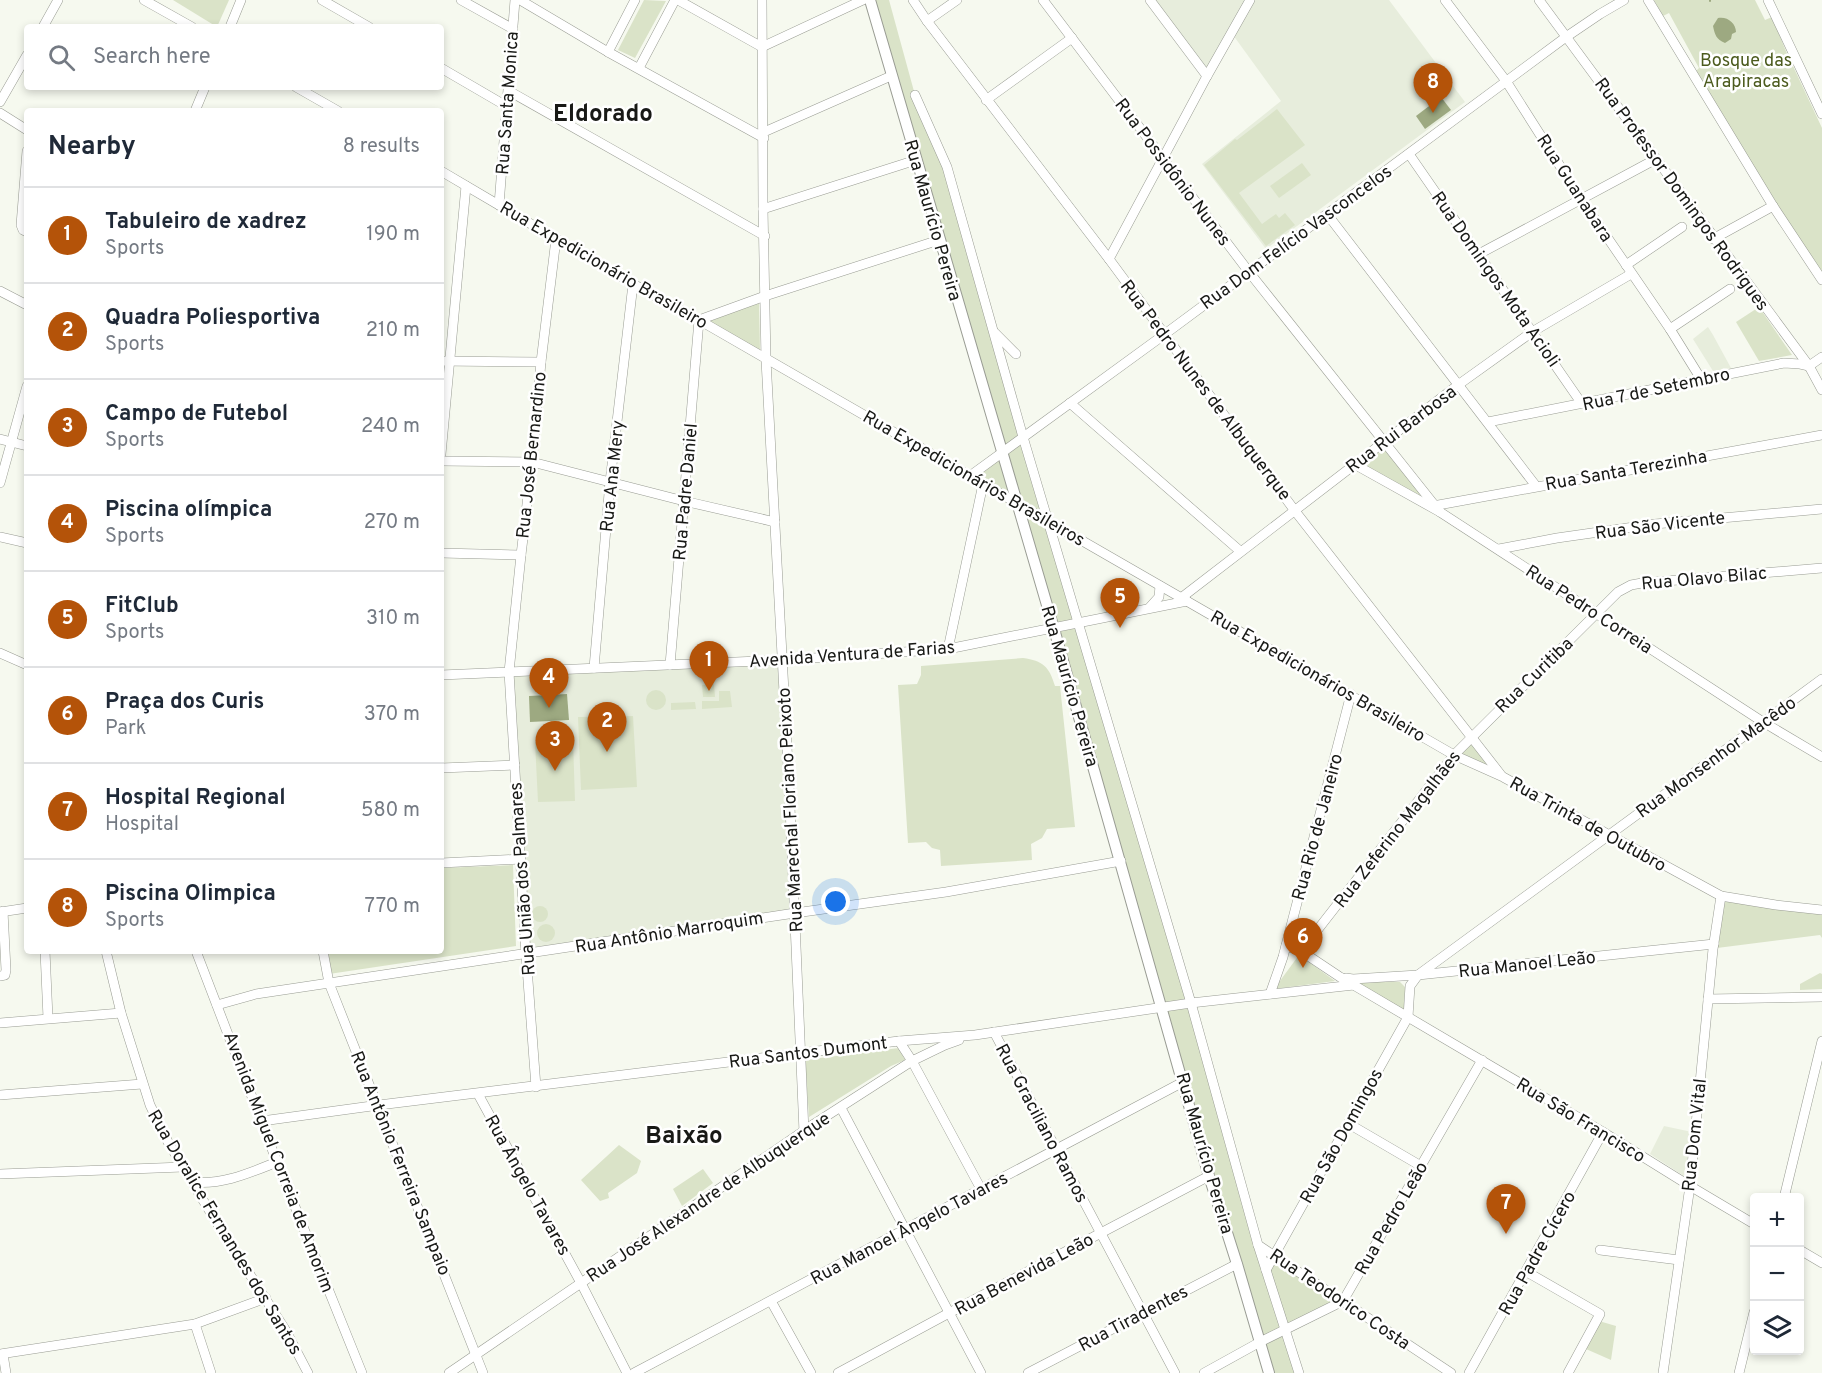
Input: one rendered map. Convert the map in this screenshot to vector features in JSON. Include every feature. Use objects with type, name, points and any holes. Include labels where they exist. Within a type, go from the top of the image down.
[{"type":"main road","name":"Rua Maurício Pereira","points":[[870,0],[1121,861],[1209,1176],[1269,1373]]},
{"type":"street","points":[[45,24],[58,0]]},
{"type":"street","points":[[144,0],[187,24]]},
{"type":"street","points":[[231,24],[241,0]]},
{"type":"street","points":[[322,0],[364,24]]},
{"type":"street","points":[[461,0],[513,29]]},
{"type":"street","name":"Rua Santa Monica","points":[[499,205],[515,0]]},
{"type":"street","points":[[520,0],[608,52],[764,135],[891,76]]},
{"type":"street","points":[[608,52],[635,0]]},
{"type":"street","points":[[639,68],[676,0],[762,47],[862,0]]},
{"type":"street","name":"Rua Marechal Floriano Peixoto","points":[[762,0],[766,360],[783,660],[804,1132]]},
{"type":"street","name":"Rua Pedro Nunes de Albuquerque","points":[[913,0],[1165,334],[1295,511],[1503,777]]},
{"type":"street","points":[[927,21],[957,0]]},
{"type":"street","name":"Rua Possidônio Nunes","points":[[1043,0],[1249,272],[1435,508]]},
{"type":"street","points":[[1150,0],[1207,76]]},
{"type":"street","points":[[1109,260],[1250,0]]},
{"type":"street","name":"Rua Guanabara","points":[[1445,0],[1506,81],[1581,199],[1670,329],[1701,379]]},
{"type":"street","name":"Rua Professor Domingos Rodrigues","points":[[1539,0],[1713,239],[1809,366],[1822,390]]},
{"type":"street","name":"Rua Dom Felício Vasconcelos","points":[[970,476],[1506,81],[1600,14],[1624,0]]},
{"type":"street","points":[[1648,0],[1773,206],[1822,280]]},
{"type":"street","points":[[1768,0],[1822,114]]},
{"type":"street","points":[[987,100],[1072,38]]},
{"type":"street","points":[[0,102],[24,60]]},
{"type":"street","points":[[444,71],[508,107]]},
{"type":"street","points":[[1813,95],[1822,89]]},
{"type":"street","points":[[196,108],[204,90]]},
{"type":"street","points":[[301,90],[333,108]]},
{"type":"street","points":[[509,91],[765,236]]},
{"type":"street","name":"Rua Maurício Pereira","points":[[915,95],[947,166],[1023,437],[1191,1004],[1258,1245],[1299,1373]]},
{"type":"street","points":[[0,113],[24,128]]},
{"type":"street","name":"Rua Domingos Mota Acioli","points":[[1409,154],[1582,404]]},
{"type":"street","points":[[1479,254],[1656,159]]},
{"type":"street","points":[[763,209],[916,160]]},
{"type":"street","name":"Rua Expedicionário Brasileiro","points":[[444,173],[766,360]]},
{"type":"street","points":[[444,398],[446,361],[466,186]]},
{"type":"street","points":[[24,188],[21,225],[24,230]]},
{"type":"street","points":[[1713,239],[1773,206]]},
{"type":"street","points":[[1327,214],[1536,486]]},
{"type":"street","points":[[1626,265],[1682,227]]},
{"type":"street","name":"Rua José Bernardino","points":[[509,672],[556,238]]},
{"type":"street","points":[[699,320],[765,296],[939,240]]},
{"type":"street","name":"Rua Rui Barbosa","points":[[1184,599],[1240,551],[1458,385],[1532,332],[1631,274]]},
{"type":"street","name":"Rua Ana Mery","points":[[594,668],[610,482],[633,284]]},
{"type":"street","points":[[1670,329],[1730,289]]},
{"type":"street","points":[[0,291],[24,303]]},
{"type":"street","name":"Rua Padre Daniel","points":[[670,664],[699,320]]},
{"type":"street","points":[[993,331],[1016,354]]},
{"type":"street","points":[[1809,366],[1822,357]]},
{"type":"street","name":"Rua Expedicionários Brasileiros","points":[[766,360],[1184,599]]},
{"type":"street","points":[[446,361],[541,362]]},
{"type":"street","name":"Rua 7 de Setembro","points":[[1488,422],[1784,363],[1809,366]]},
{"type":"street","points":[[0,483],[24,397]]},
{"type":"street","points":[[1070,403],[1240,551]]},
{"type":"street","name":"Rua Santa Terezinha","points":[[1435,508],[1536,486],[1822,435]]},
{"type":"street","points":[[0,439],[24,445]]},
{"type":"street","points":[[444,461],[532,462],[775,522]]},
{"type":"street","name":"Rua Pedro Correia","points":[[1354,464],[1435,508],[1822,758]]},
{"type":"street","points":[[948,649],[983,484]]},
{"type":"street","name":"Rua São Vicente","points":[[1499,549],[1656,524],[1822,509]]},
{"type":"street","points":[[0,537],[24,542]]},
{"type":"street","points":[[444,554],[521,555]]},
{"type":"street","name":"Rua Olavo Bilac","points":[[1597,614],[1618,592],[1631,585],[1822,568]]},
{"type":"street","points":[[1150,608],[1159,597],[1160,586]]},
{"type":"street","name":"Avenida Ventura de Farias","points":[[444,675],[783,660],[948,649],[1054,629],[1184,599]]},
{"type":"street","name":"Rua Expedicionários Brasileiro","points":[[1184,599],[1454,754]]},
{"type":"street","name":"Rua Curitiba","points":[[1471,736],[1597,614]]},
{"type":"street","points":[[0,653],[24,664]]},
{"type":"street","name":"Rua União dos Palmares","points":[[509,672],[536,1087]]},
{"type":"street","name":"Rua Monsenhor Macêdo","points":[[1408,1017],[1410,986],[1418,975],[1822,679]]},
{"type":"street","name":"Rua Rio de Janeiro","points":[[1270,994],[1286,946],[1351,694]]},
{"type":"street","name":"Rua Zeferino Magalhães","points":[[1301,951],[1454,754],[1471,736]]},
{"type":"street","name":"Rua Trinta de Outubro","points":[[1454,754],[1503,777],[1720,896],[1822,910]]},
{"type":"street","points":[[444,768],[515,765]]},
{"type":"street","points":[[444,863],[521,859]]},
{"type":"street","name":"Rua Antônio Marroquim","points":[[217,1005],[256,994],[946,891],[1121,861]]},
{"type":"street","name":"Rua Dom Vital","points":[[1663,1373],[1690,1186],[1720,896]]},
{"type":"street","points":[[0,976],[5,975],[6,970],[1,911],[24,908]]},
{"type":"street","name":"Rua Manoel Leão","points":[[1340,977],[1353,979],[1418,975],[1714,944]]},
{"type":"street","name":"Rua São Francisco","points":[[1286,946],[1301,951],[1340,977],[1750,1221]]},
{"type":"street","points":[[45,954],[48,1018]]},
{"type":"street","name":"Rua Doralice Fernandes dos Santos","points":[[107,954],[121,1013],[142,1084],[154,1114],[214,1220],[266,1298],[308,1373]]},
{"type":"street","name":"Avenida Miguel Correia de Amorim","points":[[197,954],[277,1162],[362,1373]]},
{"type":"street","name":"Rua Antônio Ferreira Sampaio","points":[[324,954],[329,983],[483,1373]]},
{"type":"street","name":"Rua Santos Dumont","points":[[262,1121],[899,1041],[975,1035],[1163,1007],[1354,985]]},
{"type":"street","points":[[1708,999],[1822,997]]},
{"type":"street","points":[[0,1023],[121,1013]]},
{"type":"street","name":"Rua São Domingos","points":[[1266,1270],[1408,1017]]},
{"type":"street","name":"Rua Graciliano Ramos","points":[[994,1032],[1175,1373]]},
{"type":"street","name":"Rua José Alexandre de Albuquerque","points":[[449,1373],[912,1061],[945,1045],[975,1035]]},
{"type":"street","points":[[899,1041],[981,1189]]},
{"type":"street","points":[[1785,1193],[1822,1041]]},
{"type":"street","name":"Rua Pedro Leão","points":[[1343,1301],[1482,1060]]},
{"type":"street","name":"Rua Manoel Ângelo Tavares","points":[[634,1373],[1183,1082]]},
{"type":"street","points":[[0,1095],[142,1084]]},
{"type":"street","name":"Rua Ângelo Tavares","points":[[478,1094],[581,1282],[627,1373]]},
{"type":"street","points":[[841,1108],[981,1373]]},
{"type":"street","points":[[1349,1124],[1421,1166]]},
{"type":"street","name":"Rua Padre Cícero","points":[[1470,1373],[1603,1132]]},
{"type":"street","points":[[193,1182],[207,1183],[236,1179],[277,1162]]},
{"type":"street","points":[[0,1174],[183,1167]]},
{"type":"street","name":"Rua Benevida Leão","points":[[838,1373],[1209,1176]]},
{"type":"street","name":"Rua Teodorico Costa","points":[[1258,1245],[1451,1373]]},
{"type":"street","points":[[1600,1251],[1679,1260]]},
{"type":"street","points":[[1804,1252],[1822,1263]]},
{"type":"street","name":"Rua Tiradentes","points":[[1028,1373],[1237,1264]]},
{"type":"street","points":[[1527,1272],[1600,1314],[1568,1373]]},
{"type":"street","points":[[6,1373],[2,1354],[195,1324],[266,1298]]},
{"type":"street","points":[[771,1301],[812,1373]]},
{"type":"street","points":[[1204,1373],[1343,1301]]},
{"type":"street","points":[[195,1324],[211,1373]]},
{"type":"street","points":[[1739,1373],[1750,1331]]},
{"type":"shaded area","points":[[1150,0],[1250,0],[1207,76]]},
{"type":"shaded area","points":[[1253,0],[1389,0],[1465,102],[1266,249],[1202,164],[1281,101],[1233,35]]},
{"type":"shaded area","points":[[1718,18],[1728,19],[1736,29],[1731,39],[1725,43],[1714,32],[1713,26]]},
{"type":"shaded area","points":[[1441,97],[1451,110],[1425,129],[1416,116]]},
{"type":"shaded area","points":[[1708,327],[1731,368],[1713,371],[1693,339]]},
{"type":"shaded area","points":[[783,660],[795,913],[526,954],[509,672]]},
{"type":"shaded area","points":[[567,694],[569,720],[530,722],[529,696]]},
{"type":"shaded area","points":[[1664,1126],[1692,1132],[1684,1176],[1650,1154]]},
{"type":"green space","points":[[173,0],[229,0],[218,24],[212,24]]},
{"type":"green space","points":[[644,0],[666,1],[635,58],[618,50]]},
{"type":"green space","points":[[870,0],[889,0],[915,95],[947,167],[1266,1269],[1275,1255],[1343,1301],[1285,1330],[1299,1373],[1269,1373],[1017,504],[970,476],[1001,453]]},
{"type":"green space","name":"Bosque das Arapiracas","points":[[1654,0],[1755,0],[1765,20],[1772,17],[1822,128],[1822,276],[1695,72],[1699,68],[1669,13],[1663,16]]},
{"type":"green space","points":[[1277,109],[1305,145],[1239,193],[1262,224],[1276,214],[1279,218],[1285,213],[1295,225],[1266,246],[1204,165]]},
{"type":"green space","points":[[1302,163],[1311,175],[1279,198],[1270,186]]},
{"type":"green space","points":[[759,301],[760,351],[706,321]]},
{"type":"green space","points":[[1759,307],[1792,355],[1759,361],[1736,322]]},
{"type":"green space","points":[[1383,443],[1435,506],[1354,464]]},
{"type":"green space","points":[[1023,658],[1036,661],[1048,669],[1055,686],[1060,686],[1075,827],[1047,829],[1042,838],[1031,844],[1032,860],[941,866],[940,850],[932,848],[926,842],[908,843],[898,685],[917,684],[921,675],[921,666]]},
{"type":"green space","points":[[714,684],[715,697],[703,697],[702,685]]},
{"type":"green space","points":[[656,690],[663,693],[666,700],[663,707],[656,710],[649,707],[646,700],[649,693]]},
{"type":"green space","points":[[719,691],[730,691],[732,707],[702,709],[702,701],[719,701]]},
{"type":"green space","points":[[695,702],[696,709],[671,710],[671,703]]},
{"type":"green space","points":[[633,716],[637,787],[581,790],[578,717]]},
{"type":"green space","points":[[1471,736],[1503,777],[1454,755]]},
{"type":"green space","points":[[573,740],[575,801],[538,802],[535,742]]},
{"type":"green space","points":[[513,865],[516,946],[329,974],[326,954],[444,954],[444,868]]},
{"type":"green space","points":[[1724,900],[1822,914],[1822,938],[1820,935],[1717,948]]},
{"type":"green space","points":[[537,906],[543,906],[548,914],[546,920],[537,922],[532,917],[532,911]]},
{"type":"green space","points":[[546,924],[552,927],[555,933],[552,939],[546,942],[540,939],[537,933],[540,927]]},
{"type":"green space","points":[[1299,955],[1335,981],[1274,989]]},
{"type":"green space","points":[[1822,974],[1822,989],[1800,990],[1800,984]]},
{"type":"green space","points":[[1349,981],[1400,982],[1405,987],[1404,1010]]},
{"type":"green space","points":[[899,1048],[905,1060],[891,1066],[809,1117],[805,1060]]},
{"type":"green space","points":[[619,1145],[641,1161],[637,1173],[608,1193],[609,1198],[600,1201],[581,1180]]},
{"type":"green space","points":[[703,1169],[713,1183],[682,1206],[673,1189]]},
{"type":"green space","points":[[1599,1321],[1616,1326],[1611,1360],[1586,1349]]},
{"type":"place","name":"Piscina Olimpica","points":[[1433,113]]},
{"type":"place","name":"FitClub","points":[[1120,628]]},
{"type":"place","name":"Tabuleiro de xadrez","points":[[709,691]]},
{"type":"place","name":"Piscina olímpica","points":[[549,708]]},
{"type":"place","name":"Quadra Poliesportiva","points":[[607,752]]},
{"type":"place","name":"Campo de Futebol","points":[[555,771]]},
{"type":"place","name":"Praça dos Curis","points":[[1303,968]]},
{"type":"place","name":"Hospital Regional","points":[[1506,1234]]},
{"type":"district","name":"Eldorado","points":[[603,113]]},
{"type":"district","name":"Baixão","points":[[684,1135]]}]
